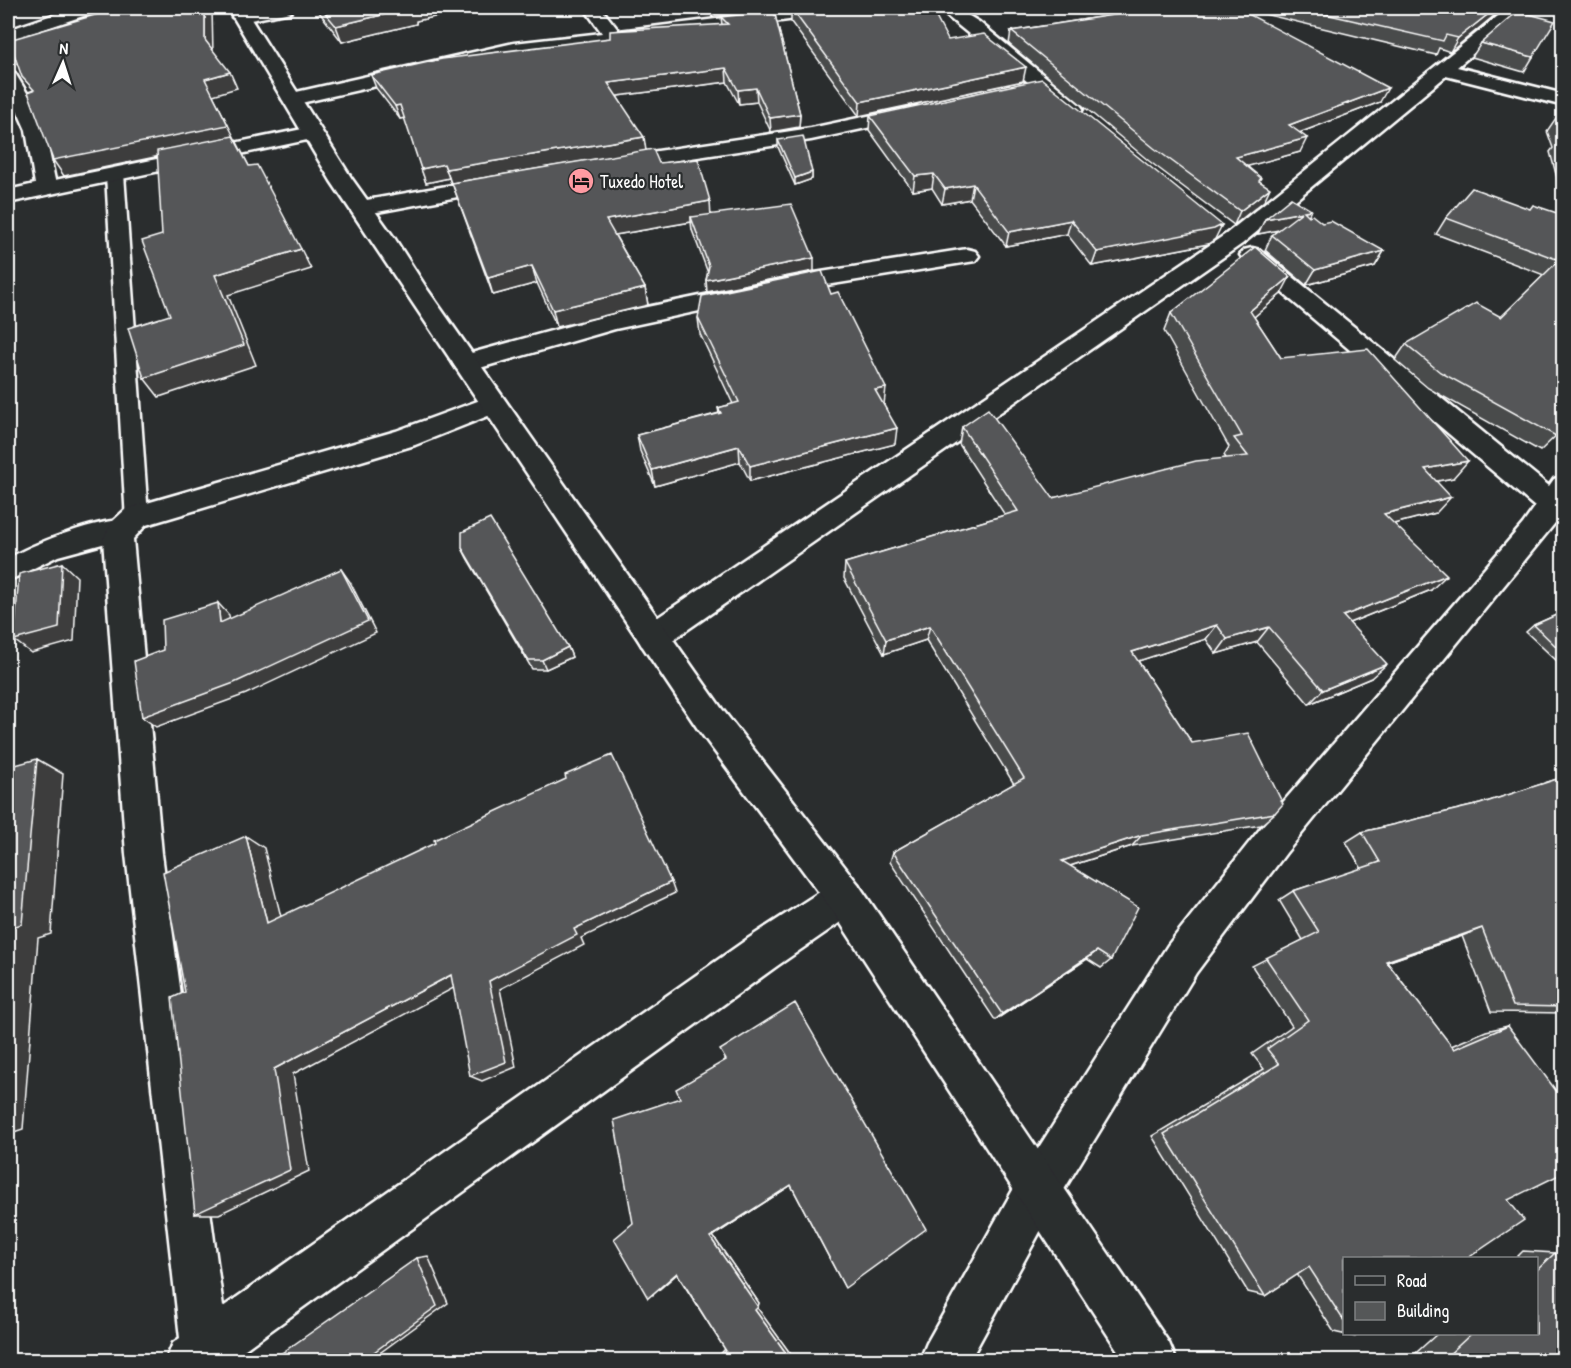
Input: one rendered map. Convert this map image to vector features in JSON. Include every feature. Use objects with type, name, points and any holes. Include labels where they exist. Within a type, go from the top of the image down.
[{"type":"street","points":[[8,36],[89,8]]},
{"type":"street","points":[[285,8],[238,12],[312,133],[466,363],[710,719],[845,897],[1152,1360]]},
{"type":"street","points":[[592,8],[613,35]]},
{"type":"street","points":[[292,99],[502,51],[613,35],[844,8]]},
{"type":"street","points":[[945,8],[973,26],[1094,127]]},
{"type":"street","points":[[653,637],[1225,232],[1442,69],[1518,8]]},
{"type":"street","points":[[1442,69],[1563,100]]},
{"type":"street","points":[[8,77],[22,96],[37,125],[46,189]]},
{"type":"street","points":[[1021,89],[1044,84]]},
{"type":"street","points":[[594,166],[812,134],[940,107]]},
{"type":"street","points":[[8,196],[312,133]]},
{"type":"street","points":[[361,208],[513,180]]},
{"type":"street","points":[[944,1360],[1038,1190],[1182,959],[1273,841],[1560,502],[1412,391],[1225,232]]},
{"type":"street","points":[[466,363],[624,320],[802,282],[967,256]]},
{"type":"street","points":[[494,404],[405,438],[130,523],[118,538],[144,854],[197,1355],[763,951],[845,897]]},
{"type":"lane","points":[[8,571],[25,559],[56,545],[130,523],[115,174]]},
{"type":"building","points":[[119,8],[205,8],[205,40],[230,72],[205,79],[228,125],[53,160],[28,92],[34,90],[22,77],[9,40]]},
{"type":"building","points":[[321,8],[411,8],[336,26]]},
{"type":"building","points":[[791,8],[931,8],[948,40],[984,34],[1026,67],[860,102]]},
{"type":"building","points":[[1145,8],[1237,8],[1388,88],[1289,125],[1307,138],[1236,157],[1261,178],[1259,181],[1270,188],[1240,211],[1154,148],[1011,31],[1151,9]]},
{"type":"building","points":[[1299,8],[1496,8],[1458,38],[1446,35],[1443,41]]},
{"type":"building","points":[[774,11],[800,114],[770,118],[756,88],[738,90],[726,68],[608,83],[644,137],[446,169],[444,164],[421,169],[400,105],[395,106],[371,75],[442,59],[610,38],[610,31],[728,24],[721,17]]},
{"type":"building","points":[[1518,11],[1555,21],[1533,57],[1481,43]]},
{"type":"building","points":[[1042,79],[1222,225],[1214,229],[1097,252],[1071,220],[1009,232],[973,184],[945,189],[934,174],[915,176],[870,116]]},
{"type":"building","points":[[1558,115],[1563,116],[1563,129]]},
{"type":"building","points":[[233,136],[249,166],[257,165],[301,249],[215,275],[244,345],[144,378],[128,328],[170,315],[142,241],[162,235],[157,151]]},
{"type":"building","points":[[803,136],[812,172],[795,178],[778,140]]},
{"type":"building","points":[[653,149],[659,163],[698,159],[710,201],[606,220],[645,288],[553,310],[532,266],[488,278],[452,183]]},
{"type":"building","points":[[1472,188],[1530,209],[1533,205],[1563,215],[1563,428],[1556,436],[1440,372],[1406,344],[1476,303],[1501,317],[1559,260],[1446,218]]},
{"type":"building","points":[[1291,198],[1311,210],[1304,211],[1309,216],[1312,215],[1322,223],[1331,221],[1384,251],[1315,270],[1272,235],[1302,212],[1265,219]]},
{"type":"building","points":[[791,204],[814,258],[706,280],[709,266],[691,217]]},
{"type":"building","points":[[1255,247],[1290,277],[1250,311],[1281,358],[1368,349],[1468,461],[1425,469],[1451,497],[1384,514],[1447,575],[1343,616],[1387,664],[1323,690],[1269,627],[1227,639],[1217,625],[1132,652],[1192,743],[1248,733],[1283,804],[1275,813],[1142,835],[1062,861],[1138,907],[1111,960],[1097,951],[1002,1014],[893,852],[1024,778],[930,626],[886,640],[845,563],[1018,511],[962,427],[988,409],[1053,498],[1196,461],[1248,456],[1234,438],[1242,436],[1171,313]]},
{"type":"building","points":[[822,271],[831,294],[838,292],[886,388],[875,390],[897,428],[750,466],[739,446],[652,470],[637,435],[721,413],[718,408],[739,402],[698,318],[702,296]]},
{"type":"building","points":[[490,519],[568,647],[542,660],[528,660],[462,548],[462,532]]},
{"type":"building","points":[[62,563],[59,628],[14,640],[19,574]]},
{"type":"building","points":[[341,569],[368,621],[234,683],[142,717],[134,661],[163,650],[162,620],[218,603],[220,623]]},
{"type":"building","points":[[1563,612],[1563,653],[1534,625]]},
{"type":"building","points":[[612,755],[671,882],[574,929],[577,935],[489,981],[506,1062],[470,1076],[451,975],[274,1069],[290,1170],[195,1214],[172,998],[185,992],[163,872],[246,836],[267,923],[435,843],[434,840],[566,779],[565,775]]},
{"type":"building","points":[[37,759],[22,924],[9,928],[8,944],[8,767]]},
{"type":"building","points":[[1563,777],[1563,1007],[1513,1006],[1482,928],[1386,961],[1454,1049],[1508,1026],[1563,1100],[1563,1173],[1508,1200],[1524,1220],[1469,1257],[1343,1257],[1343,1319],[1309,1267],[1265,1296],[1164,1134],[1279,1064],[1267,1049],[1308,1020],[1266,958],[1319,932],[1293,891],[1380,862],[1362,832],[1480,804]]},
{"type":"building","points":[[795,1003],[926,1229],[845,1288],[791,1185],[710,1237],[758,1307],[755,1310],[791,1360],[717,1360],[726,1351],[677,1273],[648,1298],[614,1239],[633,1223],[614,1120],[680,1098],[676,1089],[726,1060],[720,1050]]},
{"type":"building","points":[[1555,1253],[1563,1265],[1563,1360],[1443,1360],[1470,1335],[1538,1335],[1538,1269]]},
{"type":"building","points":[[417,1258],[437,1306],[363,1360],[272,1360]]},
{"type":"place","name":"Tuxedo Hotel","points":[[581,181]]}]
